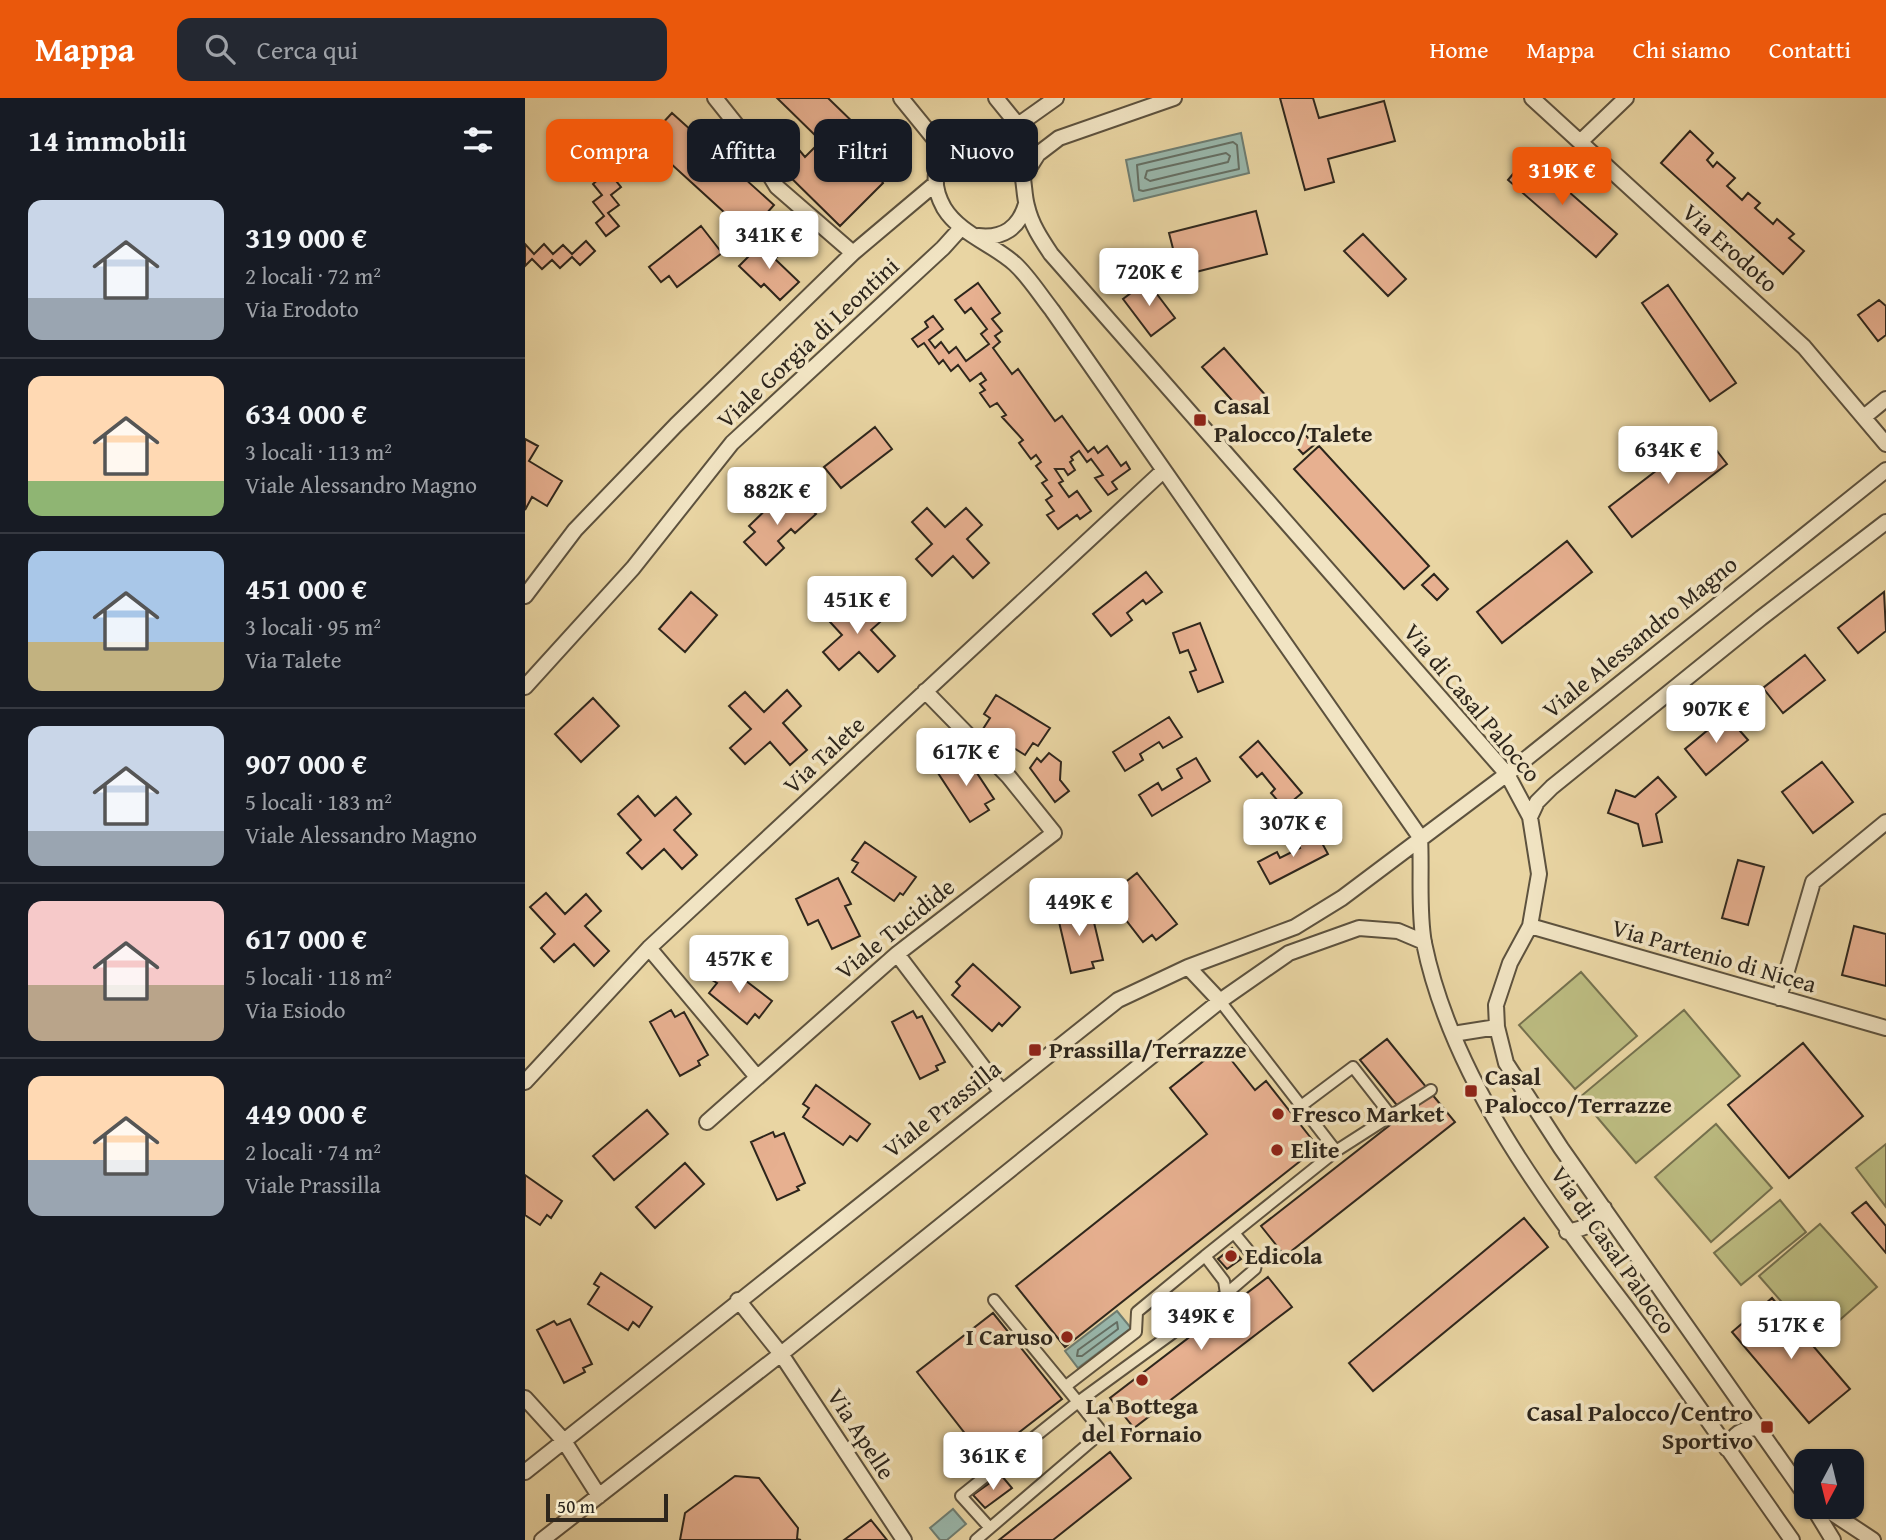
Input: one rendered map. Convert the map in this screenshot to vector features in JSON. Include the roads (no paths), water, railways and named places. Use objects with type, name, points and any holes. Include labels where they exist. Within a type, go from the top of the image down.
[{"type":"street","points":[[715,98],[747,138],[777,187],[853,253]]},
{"type":"street","points":[[901,98],[926,129]]},
{"type":"street","points":[[996,98],[1013,119]]},
{"type":"street","points":[[1026,119],[1056,98]]},
{"type":"street","points":[[1038,154],[1059,138],[1174,98]]},
{"type":"street","name":"Via Erodoto","points":[[1532,98],[1804,347],[1886,444]]},
{"type":"street","points":[[1580,142],[1626,98]]},
{"type":"street","name":"Via di Casal Palocco","points":[[1024,182],[1026,204],[1039,236],[1051,254],[1507,774],[1525,802],[1539,874],[1530,926],[1510,962],[1496,1005],[1497,1027],[1506,1063],[1794,1479]]},
{"type":"street","points":[[936,183],[945,209],[961,228],[977,235],[1016,264],[1052,310],[1420,837]]},
{"type":"street","name":"Viale Gorgia di Leontini","points":[[525,596],[575,530],[676,425],[853,253],[936,183]]},
{"type":"street","points":[[977,235],[992,237],[1006,233],[1019,221],[1026,204]]},
{"type":"street","name":"Viale Gorgia di Leontini","points":[[525,687],[633,568],[732,443],[943,248],[961,228]]},
{"type":"street","points":[[1864,417],[1886,400]]},
{"type":"street","name":"Viale Alessandro Magno","points":[[1420,837],[1507,774],[1886,470]]},
{"type":"street","name":"Via Talete","points":[[525,1082],[649,948],[1163,471]]},
{"type":"street","points":[[1530,817],[1537,802],[1552,787],[1761,618],[1886,522]]},
{"type":"street","name":"Viale Tucidide","points":[[707,1122],[897,954],[1054,833],[1009,777],[925,691]]},
{"type":"street","points":[[1779,998],[1813,882],[1886,822]]},
{"type":"street","name":"Via di Casal Palocco","points":[[1420,837],[1424,942],[1453,1034],[1489,1107],[1567,1232],[1792,1540]]},
{"type":"street","name":"Viale Prassilla","points":[[525,1472],[1118,1000],[1188,967],[1295,928],[1342,898],[1420,837]]},
{"type":"street","name":"Via Partenio di Nicea","points":[[1530,926],[1886,1028]]},
{"type":"street","points":[[542,1540],[781,1354],[1220,1001],[1289,953],[1359,928],[1398,931],[1424,942]]},
{"type":"street","points":[[649,948],[757,1077]]},
{"type":"street","points":[[897,954],[1001,1091]]},
{"type":"street","points":[[1188,967],[1220,1001],[1336,1151]]},
{"type":"street","points":[[1453,1034],[1497,1027]]},
{"type":"street","points":[[1301,1105],[1353,1067],[1392,1117]]},
{"type":"street","points":[[1066,1386],[1136,1332],[1137,1312],[1205,1256],[1336,1151],[1431,1090]]},
{"type":"street","points":[[1567,1232],[1586,1228],[1597,1221],[1604,1208]]},
{"type":"street","points":[[989,1528],[961,1496],[1078,1402],[1226,1294],[1255,1269],[1257,1261],[1234,1233]]},
{"type":"street","points":[[1205,1256],[1224,1281],[1226,1294]]},
{"type":"street","name":"Via Apelle","points":[[738,1300],[781,1354],[904,1540]]},
{"type":"street","points":[[976,1540],[1102,1432],[994,1300]]},
{"type":"street","points":[[525,1398],[564,1441],[599,1496]]},
{"type":"street","points":[[1727,1449],[1733,1436],[1744,1429],[1758,1427]]},
{"type":"street","points":[[1820,1519],[1833,1540]]},
{"type":"street","points":[[1841,1519],[1873,1540]]},
{"type":"water","points":[[1241,133],[1249,173],[1134,201],[1126,160]]},
{"type":"water","points":[[1117,1311],[1131,1328],[1078,1368],[1065,1351]]},
{"type":"water","points":[[953,1509],[966,1524],[947,1540],[940,1540],[930,1528]]},
{"type":"place","name":"Casal Palocco/Talete","points":[[1200,420]]},
{"type":"place","name":"Prassilla/Terrazze","points":[[1035,1050]]},
{"type":"place","name":"Casal Palocco/Terrazze","points":[[1471,1091]]},
{"type":"place","name":"Fresco Market","points":[[1278,1114]]},
{"type":"place","name":"Elite","points":[[1277,1150]]},
{"type":"place","name":"Edicola","points":[[1231,1256]]},
{"type":"place","name":"I Caruso","points":[[1067,1337]]},
{"type":"place","name":"La Bottega del Fornaio","points":[[1142,1380]]},
{"type":"place","name":"Casal Palocco/Centro Sportivo","points":[[1767,1427]]}]
